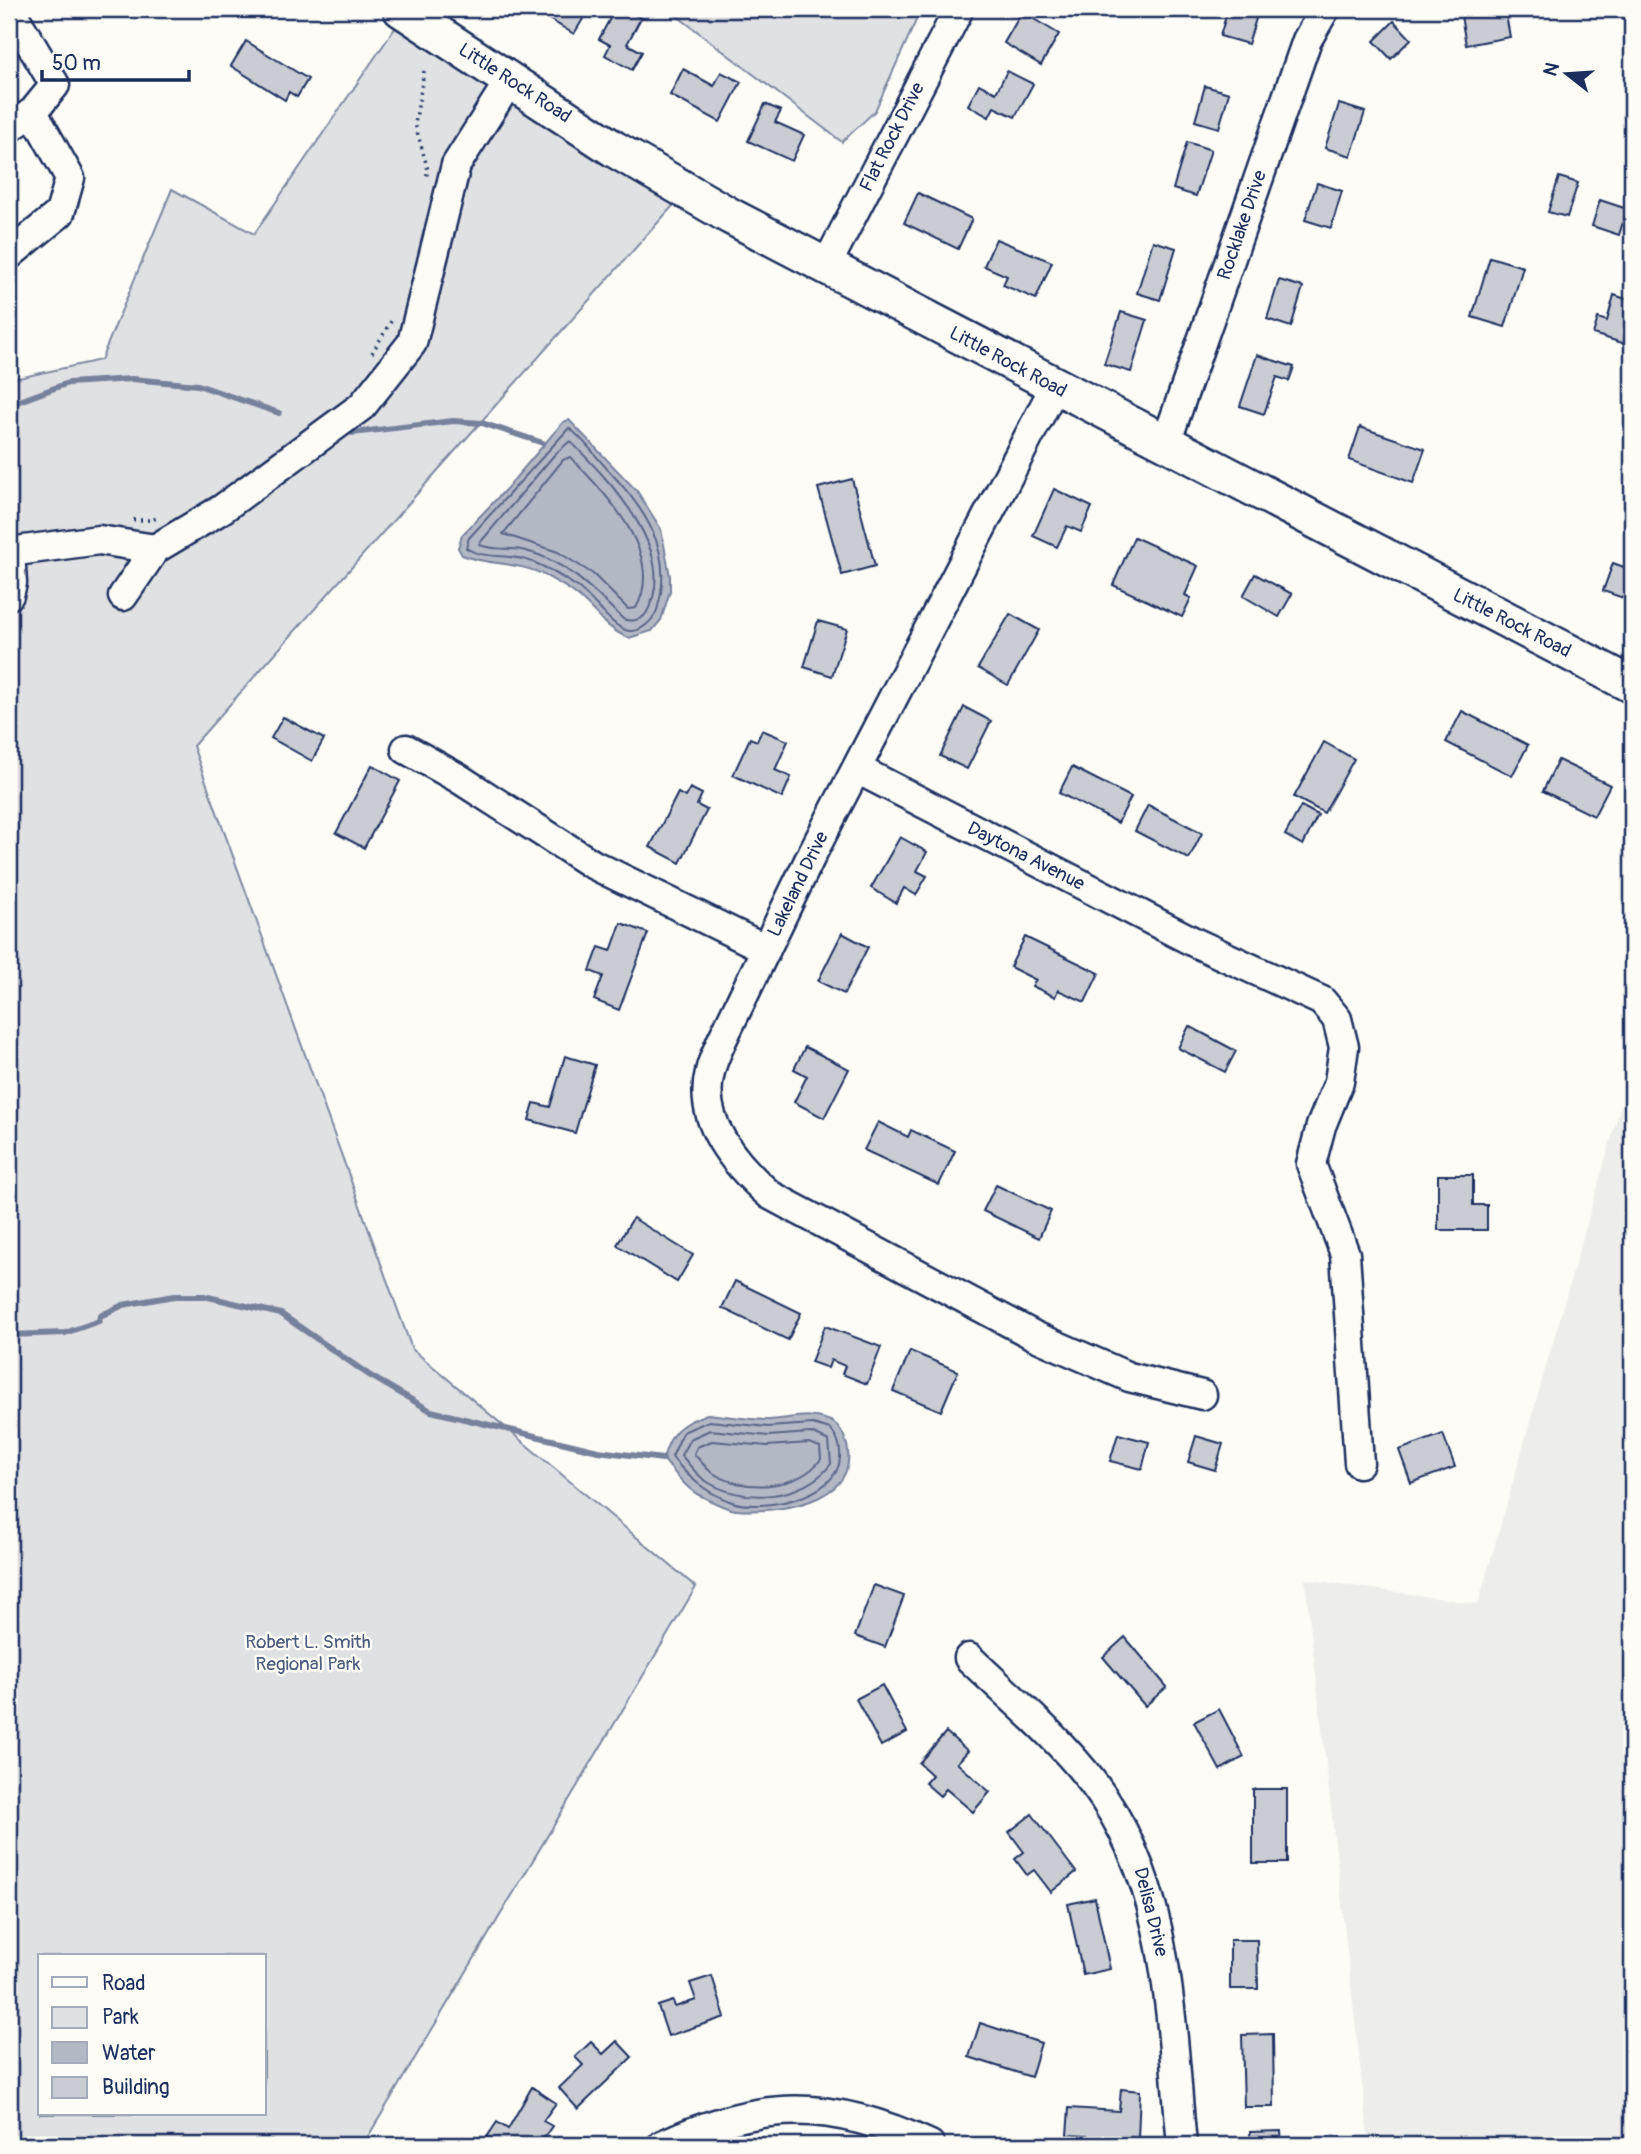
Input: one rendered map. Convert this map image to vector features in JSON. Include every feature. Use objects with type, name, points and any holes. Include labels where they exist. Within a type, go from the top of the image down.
[{"type":"main road","name":"Little Rock Road","points":[[401,9],[686,191],[1632,685]]},
{"type":"street","points":[[9,128],[33,111],[55,85],[10,9]]},
{"type":"street","name":"Flat Rock Drive","points":[[826,266],[959,9]]},
{"type":"street","name":"Rocklake Drive","points":[[1166,443],[1307,40],[1325,9]]},
{"type":"street","points":[[123,596],[155,549],[222,509],[362,406],[412,342],[456,165],[510,80]]},
{"type":"street","points":[[9,255],[60,213],[70,178],[33,111]]},
{"type":"street","name":"Lakeland Drive","points":[[1055,386],[766,949],[709,1073],[710,1107],[726,1149],[741,1170],[771,1195],[1035,1336],[1129,1377],[1202,1395]]},
{"type":"street","points":[[9,594],[12,583],[9,552],[99,540],[155,549]]},
{"type":"street","points":[[406,749],[457,778],[592,864],[766,949]]},
{"type":"street","name":"Daytona Avenue","points":[[857,769],[1196,943],[1322,1001],[1337,1019],[1344,1047],[1339,1082],[1321,1126],[1311,1164],[1345,1254],[1360,1463]]},
{"type":"street","name":"Delisa Drive","points":[[969,1658],[1041,1726],[1093,1782],[1134,1851],[1146,1881],[1162,1949],[1182,2145]]},
{"type":"street","points":[[662,2145],[722,2123],[786,2108],[845,2115],[892,2127],[930,2145]]},
{"type":"path","points":[[424,71],[415,124],[428,170],[425,184]]},
{"type":"path","points":[[369,358],[394,316]]},
{"type":"path","points":[[126,520],[152,520],[163,515]]},
{"type":"shaded area","points":[[1632,1066],[1632,2145],[1369,2145],[1305,1579],[1478,1604]]},
{"type":"green space","points":[[668,9],[917,9],[919,14],[875,111],[842,142]]},
{"type":"green space","name":"Robert L. Smith Regional Park","points":[[406,12],[686,191],[193,746],[412,1349],[696,1587],[363,2145],[9,2145],[9,380],[101,360],[172,189],[254,234]]},
{"type":"water","points":[[569,420],[637,491],[661,529],[670,576],[670,591],[661,620],[652,631],[629,638],[606,624],[574,593],[546,576],[525,568],[462,555],[458,548],[462,535],[507,488],[563,422]]},
{"type":"water","points":[[707,1414],[766,1420],[809,1416],[826,1419],[842,1433],[847,1445],[848,1465],[841,1480],[828,1492],[811,1501],[772,1509],[726,1508],[692,1491],[663,1459],[673,1434],[690,1421]]},
{"type":"building","points":[[541,9],[589,9],[574,34],[539,13]]},
{"type":"building","points":[[615,9],[623,9],[641,18],[627,44],[642,52],[632,70],[605,55],[610,45],[599,39]]},
{"type":"building","points":[[1228,9],[1259,9],[1248,44],[1220,36]]},
{"type":"building","points":[[1505,9],[1510,37],[1466,45],[1460,10]]},
{"type":"building","points":[[1022,12],[1059,34],[1041,65],[1004,43]]},
{"type":"building","points":[[1394,21],[1411,39],[1391,59],[1374,41]]},
{"type":"building","points":[[246,41],[308,79],[297,97],[289,92],[285,100],[231,66]]},
{"type":"building","points":[[683,69],[714,86],[721,72],[741,82],[720,122],[670,95]]},
{"type":"building","points":[[1007,71],[1033,84],[1015,117],[994,107],[989,117],[968,105],[979,84],[996,93]]},
{"type":"building","points":[[1205,86],[1229,93],[1219,128],[1195,121]]},
{"type":"building","points":[[765,104],[781,111],[775,122],[804,135],[792,161],[748,141]]},
{"type":"building","points":[[1339,104],[1365,112],[1351,156],[1325,148]]},
{"type":"building","points":[[1187,142],[1211,150],[1196,196],[1173,189]]},
{"type":"building","points":[[1559,177],[1578,183],[1567,217],[1548,212]]},
{"type":"building","points":[[1317,183],[1342,191],[1331,228],[1305,220]]},
{"type":"building","points":[[918,193],[972,219],[958,249],[904,223]]},
{"type":"building","points":[[1600,200],[1627,209],[1619,235],[1592,226]]},
{"type":"building","points":[[996,239],[1052,262],[1036,299],[1003,285],[1007,276],[984,266]]},
{"type":"building","points":[[1153,241],[1176,248],[1160,300],[1137,293]]},
{"type":"building","points":[[1490,257],[1523,267],[1505,327],[1472,317]]},
{"type":"building","points":[[1279,280],[1303,287],[1291,327],[1267,319]]},
{"type":"building","points":[[1614,295],[1632,301],[1632,346],[1593,334],[1598,318],[1607,321]]},
{"type":"building","points":[[1121,312],[1147,320],[1131,372],[1104,364]]},
{"type":"building","points":[[1257,355],[1294,367],[1289,381],[1277,377],[1264,414],[1240,406]]},
{"type":"building","points":[[1360,427],[1425,449],[1413,483],[1349,460]]},
{"type":"building","points":[[852,479],[875,566],[842,575],[818,488]]},
{"type":"building","points":[[1054,489],[1092,507],[1081,532],[1067,526],[1057,547],[1033,536]]},
{"type":"building","points":[[1134,537],[1198,566],[1185,595],[1191,598],[1182,617],[1113,585]]},
{"type":"building","points":[[1613,563],[1632,570],[1632,601],[1603,591]]},
{"type":"building","points":[[1255,574],[1292,594],[1279,617],[1243,596]]},
{"type":"building","points":[[1010,614],[1039,630],[1008,685],[978,668]]},
{"type":"building","points":[[818,621],[847,629],[832,676],[804,667]]},
{"type":"building","points":[[964,707],[991,721],[967,769],[940,756]]},
{"type":"building","points":[[1462,711],[1528,745],[1512,776],[1446,742]]},
{"type":"building","points":[[283,717],[324,739],[312,761],[271,738]]},
{"type":"building","points":[[762,730],[788,741],[775,770],[791,777],[782,798],[733,775],[750,738],[757,741]]},
{"type":"building","points":[[1324,742],[1354,759],[1324,813],[1294,797]]},
{"type":"building","points":[[1558,760],[1610,785],[1594,816],[1543,791]]},
{"type":"building","points":[[372,765],[400,781],[364,848],[336,833]]},
{"type":"building","points":[[1072,767],[1131,797],[1118,823],[1059,793]]},
{"type":"building","points":[[690,788],[702,794],[697,805],[707,810],[680,863],[650,847],[678,793],[685,797]]},
{"type":"building","points":[[1148,805],[1202,833],[1189,859],[1135,831]]},
{"type":"building","points":[[1301,806],[1318,815],[1303,845],[1285,835]]},
{"type":"building","points":[[900,837],[927,852],[917,871],[927,876],[916,895],[904,888],[896,903],[871,888]]},
{"type":"building","points":[[621,923],[648,933],[619,1010],[594,1000],[603,976],[590,971],[599,947],[611,951]]},
{"type":"building","points":[[842,933],[868,947],[844,994],[818,981]]},
{"type":"building","points":[[1025,937],[1099,973],[1085,1002],[1058,990],[1055,997],[1032,986],[1036,980],[1010,967]]},
{"type":"building","points":[[1189,1026],[1236,1051],[1225,1072],[1178,1048]]},
{"type":"building","points":[[805,1047],[849,1069],[824,1118],[794,1102],[807,1076],[794,1069]]},
{"type":"building","points":[[565,1056],[595,1065],[575,1133],[529,1120],[534,1103],[550,1107]]},
{"type":"building","points":[[878,1122],[908,1137],[911,1130],[955,1151],[939,1185],[864,1150]]},
{"type":"building","points":[[1438,1175],[1473,1175],[1473,1205],[1487,1205],[1487,1230],[1438,1230]]},
{"type":"building","points":[[996,1185],[1051,1211],[1039,1238],[983,1211]]},
{"type":"building","points":[[633,1218],[693,1255],[677,1282],[617,1245]]},
{"type":"building","points":[[735,1281],[801,1313],[788,1340],[722,1308]]},
{"type":"building","points":[[825,1326],[881,1347],[867,1384],[842,1374],[845,1366],[831,1360],[828,1368],[811,1362]]},
{"type":"building","points":[[910,1351],[958,1371],[941,1411],[893,1391]]},
{"type":"building","points":[[1118,1434],[1149,1442],[1142,1469],[1110,1461]]},
{"type":"building","points":[[1443,1434],[1455,1467],[1411,1483],[1399,1450]]},
{"type":"building","points":[[1196,1436],[1223,1444],[1215,1470],[1188,1462]]},
{"type":"building","points":[[874,1585],[904,1596],[885,1647],[855,1636]]},
{"type":"building","points":[[1125,1637],[1167,1687],[1145,1706],[1103,1657]]},
{"type":"building","points":[[882,1685],[907,1732],[881,1746],[856,1699]]},
{"type":"building","points":[[1219,1709],[1244,1757],[1220,1770],[1194,1722]]},
{"type":"building","points":[[946,1732],[968,1751],[957,1763],[990,1792],[973,1812],[946,1789],[940,1796],[925,1783],[932,1775],[919,1763]]},
{"type":"building","points":[[1253,1789],[1287,1789],[1287,1863],[1253,1863]]},
{"type":"building","points":[[1032,1814],[1076,1872],[1051,1892],[1034,1870],[1027,1875],[1015,1859],[1024,1852],[1009,1832]]},
{"type":"building","points":[[1095,1898],[1110,1969],[1083,1975],[1068,1904]]},
{"type":"building","points":[[1230,1940],[1257,1940],[1258,1989],[1230,1989]]},
{"type":"building","points":[[712,1976],[725,2017],[668,2036],[658,2006],[673,2001],[675,2007],[696,2000],[690,1983]]},
{"type":"building","points":[[980,2023],[1041,2043],[1031,2077],[969,2057]]},
{"type":"building","points":[[1273,2034],[1274,2107],[1244,2107],[1242,2035]]},
{"type":"building","points":[[617,2041],[632,2057],[578,2109],[559,2088],[583,2065],[575,2057],[591,2042],[603,2054]]},
{"type":"building","points":[[532,2087],[556,2103],[543,2121],[552,2126],[539,2145],[492,2145],[485,2140],[497,2122],[508,2129]]},
{"type":"building","points":[[1121,2089],[1140,2091],[1138,2139],[1067,2135],[1069,2108],[1119,2111]]},
{"type":"building","points":[[1281,2131],[1282,2145],[1251,2145],[1250,2132]]},
{"type":"waterway","points":[[9,405],[68,383],[132,379],[198,385],[279,413]]},
{"type":"waterway","points":[[352,433],[453,421],[482,423],[543,443]]},
{"type":"waterway","points":[[9,1335],[65,1333],[99,1321],[100,1316],[123,1305],[174,1296],[204,1296],[281,1314],[369,1375],[431,1411],[598,1451],[663,1459]]}]
